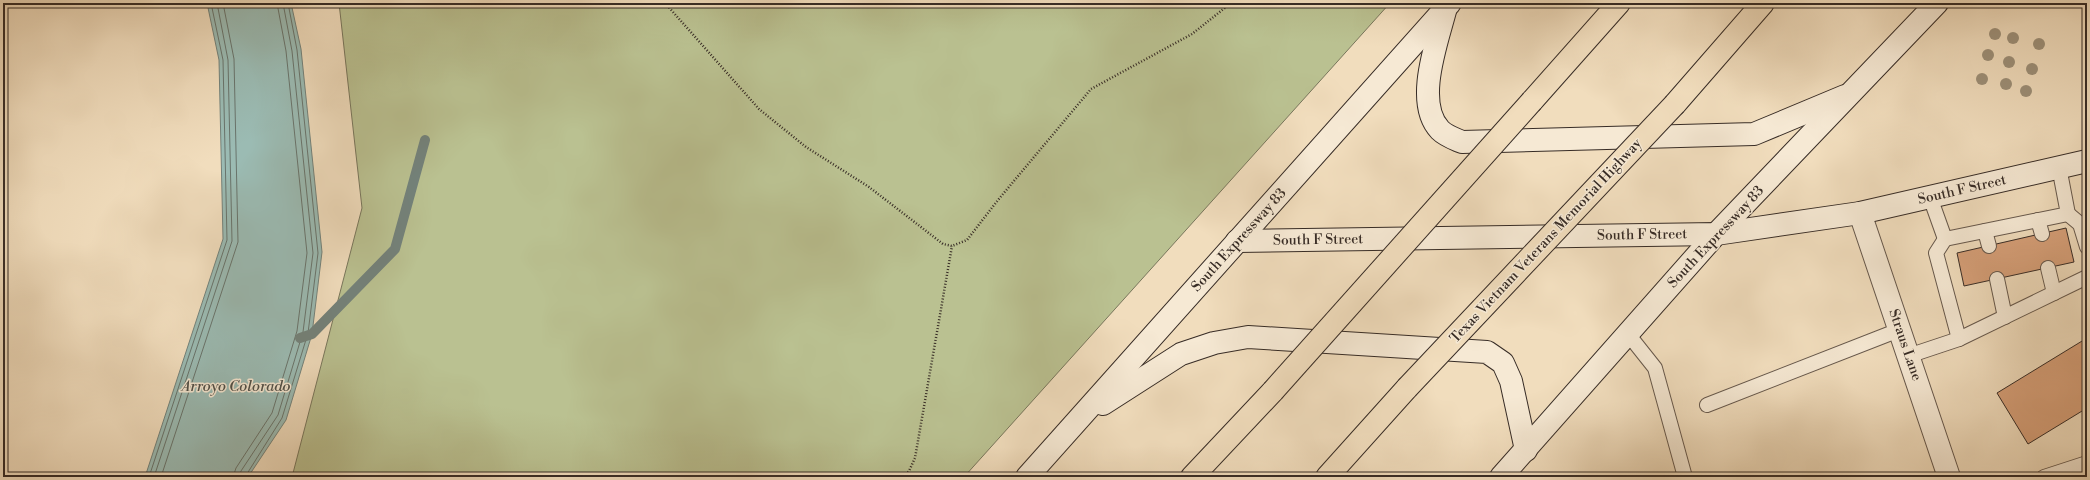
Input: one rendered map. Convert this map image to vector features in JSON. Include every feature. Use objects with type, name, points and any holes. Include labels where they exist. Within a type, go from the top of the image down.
[{"type":"highway","points":[[1532,101],[1605,3]]},
{"type":"highway","points":[[1192,477],[1273,391],[1619,3]]},
{"type":"highway","name":"Texas Vietnam Veterans Memorial Highway","points":[[1327,477],[1407,388],[1675,104],[1762,3]]},
{"type":"main road","name":"South Expressway 83","points":[[1501,477],[1716,234],[1853,93],[1937,3]]},
{"type":"main road","name":"South Expressway 83","points":[[1027,477],[1448,5]]},
{"type":"main road","points":[[1448,5],[1428,77],[1429,98],[1432,116],[1440,130],[1450,137],[1462,142],[1754,134],[1853,93]]},
{"type":"main road","name":"South F Street","points":[[1237,241],[1716,234],[1860,213],[2087,161]]},
{"type":"main road","name":"Straus Lane","points":[[1860,213],[1949,477]]},
{"type":"main road","points":[[1082,417],[1181,354],[1214,343],[1248,338],[1487,352],[1502,363],[1511,381],[1526,450]]},
{"type":"lane","points":[[2058,167],[2068,214],[2080,224],[2087,246]]},
{"type":"lane","points":[[1930,197],[1945,239]]},
{"type":"lane","points":[[1959,339],[1936,253],[1945,239],[2068,214]]},
{"type":"lane","points":[[2038,220],[2042,234]]},
{"type":"lane","points":[[1985,231],[1989,246]]},
{"type":"lane","points":[[2048,268],[2054,293]]},
{"type":"lane","points":[[1908,356],[1959,339],[2087,277]]},
{"type":"lane","points":[[1997,279],[2005,317]]},
{"type":"lane","points":[[1707,405],[1899,330]]},
{"type":"lane","points":[[1628,334],[1655,368],[1685,477]]},
{"type":"lane","points":[[2044,477],[2087,463]]},
{"type":"path","points":[[665,3],[759,109],[806,147],[869,187],[943,244],[952,246],[967,240],[998,200],[1091,89],[1192,34],[1231,3]]},
{"type":"path","points":[[904,477],[909,471],[915,458],[952,246]]},
{"type":"green space","points":[[339,3],[1390,3],[964,477],[292,477],[362,208]]},
{"type":"water","name":"Arroyo Colorado","points":[[207,3],[291,3],[301,49],[322,252],[312,334],[286,420],[248,477],[145,477],[223,239],[219,60]]},
{"type":"building","points":[[2066,228],[2074,262],[1964,286],[1957,253]]},
{"type":"building","points":[[2087,338],[2087,408],[2028,444],[1997,393]]},
{"type":"waterway","points":[[300,338],[312,334],[395,249],[425,140]]}]
